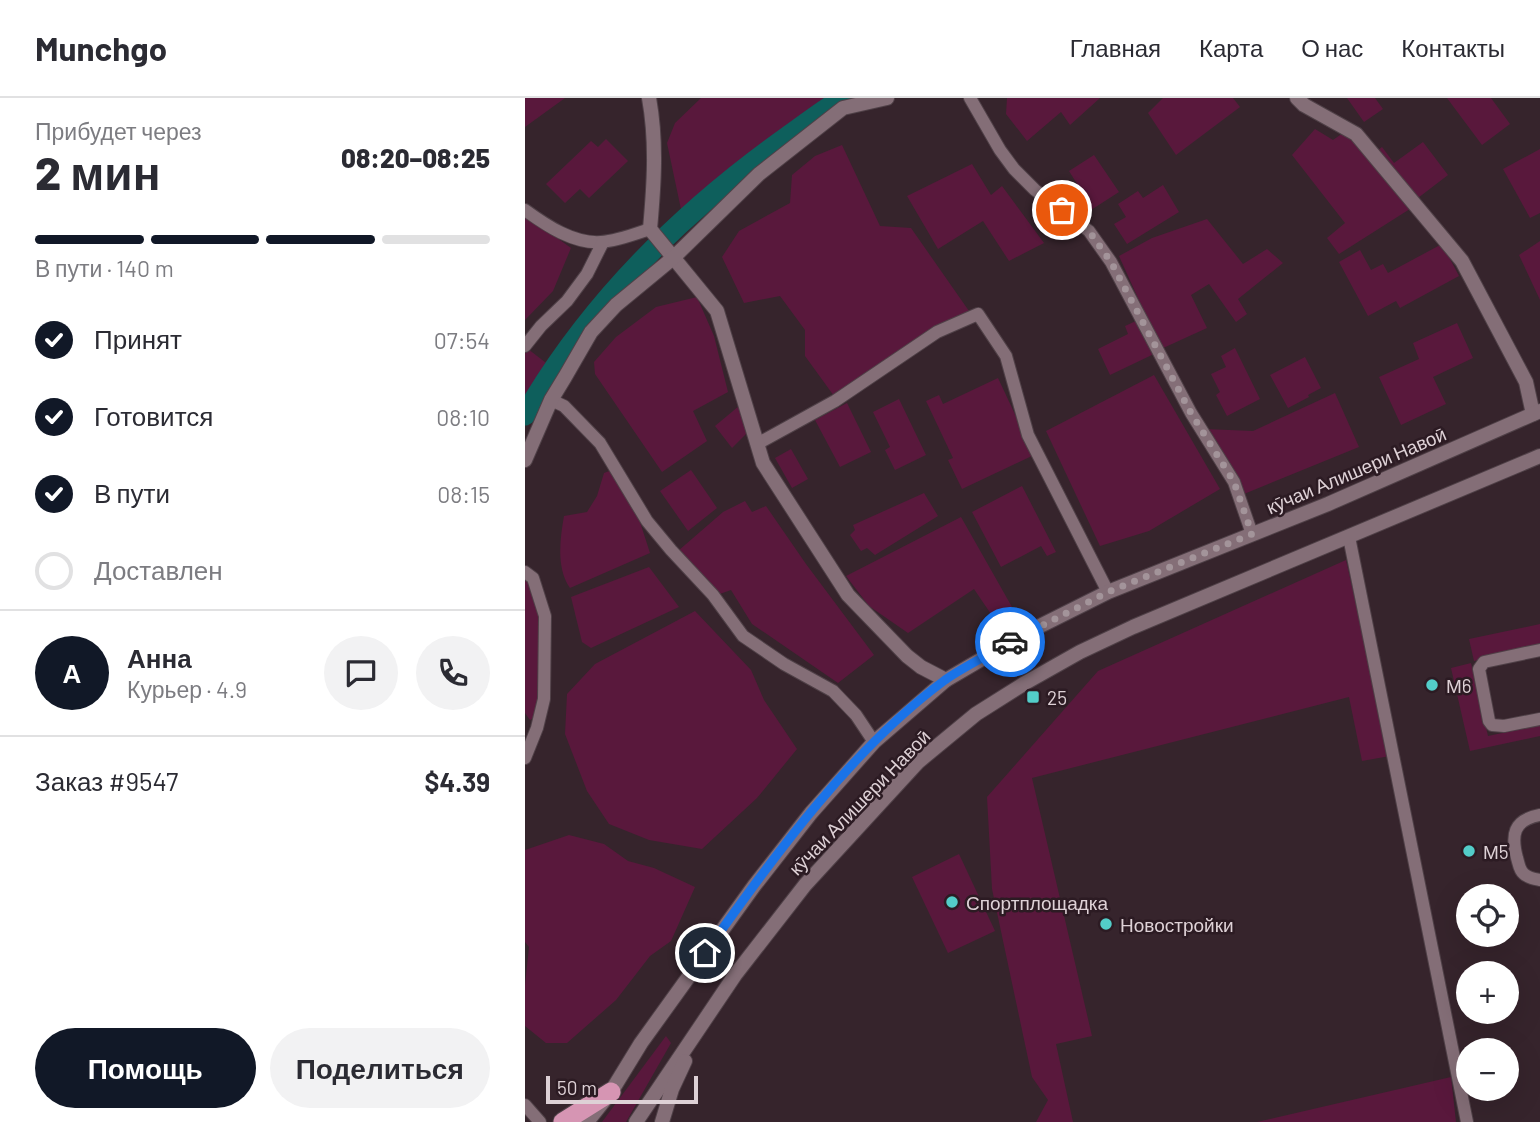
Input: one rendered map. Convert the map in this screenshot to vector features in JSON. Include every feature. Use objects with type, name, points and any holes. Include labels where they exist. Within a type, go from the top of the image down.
[{"type":"highway","points":[[563,1122],[611,1092]]},
{"type":"street","points":[[649,98],[654,126],[656,171],[650,229],[717,311],[763,463],[848,595],[907,656],[946,680]]},
{"type":"street","points":[[525,460],[551,400],[591,332],[616,305],[673,258],[759,174],[843,108],[887,98]]},
{"type":"street","points":[[1297,98],[1304,105],[1356,134],[1462,261],[1526,382],[1536,413]]},
{"type":"street","name":"кӯчаи Алишери Навоӣ","points":[[587,1122],[611,1092],[641,1043],[754,886],[811,813],[874,741],[946,680],[1028,632],[1108,592],[1328,505],[1536,413]]},
{"type":"street","name":"кӯчаи Алишери Навоӣ","points":[[636,1122],[735,975],[805,885],[918,762],[976,714],[1025,683],[1091,647],[1540,456]]},
{"type":"street","points":[[662,1122],[672,1089],[703,1021]]},
{"type":"lane","points":[[970,98],[1014,169],[1035,190],[1089,231],[1111,262],[1191,413],[1234,482],[1252,534]]},
{"type":"lane","points":[[525,210],[570,237],[586,241],[603,242],[650,229]]},
{"type":"lane","points":[[525,346],[541,326],[568,301],[587,274],[603,242]]},
{"type":"lane","points":[[757,444],[835,401],[937,332],[978,314],[1006,356],[1028,435],[1108,592]]},
{"type":"lane","points":[[551,400],[564,407],[600,443],[647,521],[713,595],[743,636],[784,664],[833,691],[856,715],[874,741]]},
{"type":"lane","points":[[1349,537],[1467,1122]]},
{"type":"lane","points":[[525,572],[533,578],[545,616],[544,699],[537,728],[525,758]]},
{"type":"lane","points":[[1540,650],[1484,662],[1479,669],[1492,725],[1504,726],[1540,719]]},
{"type":"lane","points":[[1540,815],[1524,821],[1516,830],[1513,842],[1520,869],[1525,876],[1540,880]]},
{"type":"lane","points":[[525,1105],[540,1122]]},
{"type":"shaded area","points":[[525,98],[565,98],[525,127]]},
{"type":"shaded area","points":[[701,98],[832,98],[740,163],[682,214],[667,143],[675,123]]},
{"type":"shaded area","points":[[1007,98],[1100,98],[1070,125],[1061,112],[1027,141],[1006,114]]},
{"type":"shaded area","points":[[1163,98],[1233,98],[1240,107],[1176,155],[1148,113]]},
{"type":"shaded area","points":[[1347,98],[1375,98],[1383,109],[1364,122]]},
{"type":"shaded area","points":[[1447,98],[1491,98],[1510,124],[1482,145]]},
{"type":"shaded area","points":[[1315,129],[1333,140],[1343,133],[1354,136],[1413,207],[1339,254],[1327,238],[1345,223],[1292,155]]},
{"type":"shaded area","points":[[606,139],[628,161],[589,198],[580,189],[565,203],[546,184],[591,141],[598,147]]},
{"type":"shaded area","points":[[1423,142],[1448,175],[1414,201],[1377,151],[1382,147],[1394,163]]},
{"type":"shaded area","points":[[842,145],[880,226],[911,228],[969,311],[834,396],[805,356],[805,330],[780,296],[744,303],[722,257],[739,231],[790,203],[792,175],[815,156]]},
{"type":"shaded area","points":[[1540,149],[1540,213],[1530,218],[1503,169]]},
{"type":"shaded area","points":[[1094,155],[1119,192],[1077,219],[1063,198],[1079,187],[1069,171]]},
{"type":"shaded area","points":[[972,164],[991,195],[1002,186],[1044,243],[1009,261],[983,221],[938,249],[907,196]]},
{"type":"shaded area","points":[[1163,185],[1179,212],[1127,244],[1114,224],[1126,217],[1118,204],[1138,191],[1143,198]]},
{"type":"shaded area","points":[[525,215],[571,248],[553,291],[525,320]]},
{"type":"shaded area","points":[[1207,219],[1243,264],[1267,249],[1283,263],[1238,299],[1247,314],[1236,322],[1209,284],[1191,295],[1207,328],[1161,349],[1119,256],[1152,238]]},
{"type":"shaded area","points":[[1540,241],[1540,300],[1519,255]]},
{"type":"shaded area","points":[[1442,244],[1459,276],[1400,308],[1396,301],[1368,316],[1339,262],[1360,250],[1371,270],[1383,264],[1388,273]]},
{"type":"shaded area","points":[[697,297],[714,336],[728,392],[693,411],[707,441],[662,472],[595,374],[594,362],[616,337],[656,307]]},
{"type":"shaded area","points":[[1138,320],[1154,354],[1110,375],[1098,349],[1128,334],[1125,326]]},
{"type":"shaded area","points":[[1457,323],[1473,358],[1433,377],[1446,404],[1401,425],[1379,377],[1419,359],[1413,343]]},
{"type":"shaded area","points":[[1235,348],[1260,399],[1227,416],[1216,395],[1220,392],[1211,374],[1226,367],[1221,356]]},
{"type":"shaded area","points":[[528,349],[550,366],[525,407],[525,353]]},
{"type":"shaded area","points":[[1305,357],[1321,388],[1288,408],[1270,375]]},
{"type":"shaded area","points":[[1154,375],[1220,489],[1149,531],[1100,546],[1046,431]]},
{"type":"shaded area","points":[[998,378],[1034,455],[962,489],[948,460],[953,458],[926,401],[939,395],[943,404]]},
{"type":"shaded area","points":[[1335,393],[1359,447],[1244,494],[1205,429],[1253,431]]},
{"type":"shaded area","points":[[899,399],[926,455],[895,470],[885,450],[890,447],[873,412]]},
{"type":"shaded area","points":[[847,403],[871,452],[840,467],[815,420]]},
{"type":"shaded area","points":[[739,406],[750,430],[732,448],[715,426]]},
{"type":"shaded area","points":[[791,449],[808,479],[792,488],[775,458]]},
{"type":"shaded area","points":[[612,470],[639,519],[650,553],[570,588],[561,562],[560,544],[564,516],[587,512],[597,496],[604,473]]},
{"type":"shaded area","points":[[691,470],[717,508],[688,531],[660,491]]},
{"type":"shaded area","points":[[1022,486],[1056,552],[1047,556],[1041,546],[1001,567],[972,512]]},
{"type":"shaded area","points":[[924,493],[938,516],[875,555],[867,548],[861,551],[850,535],[855,530],[853,525]]},
{"type":"shaded area","points":[[745,501],[752,512],[766,506],[874,655],[838,683],[752,624],[731,590],[717,595],[678,551],[723,512]]},
{"type":"shaded area","points":[[961,517],[1012,607],[993,617],[974,589],[908,633],[869,606],[846,576]]},
{"type":"shaded area","points":[[1346,560],[1390,756],[1362,761],[1349,697],[1032,778],[1092,1036],[1056,1044],[1073,1122],[1036,1122],[1048,1100],[1032,1077],[992,889],[987,797],[1098,671]]},
{"type":"shaded area","points":[[649,567],[679,607],[591,648],[582,642],[571,597]]},
{"type":"shaded area","points":[[525,577],[531,581],[542,615],[541,697],[536,717],[530,720],[525,713]]},
{"type":"shaded area","points":[[695,611],[751,670],[764,700],[797,749],[757,798],[702,849],[649,840],[609,824],[587,791],[565,734],[567,694],[595,664]]},
{"type":"shaded area","points":[[1540,624],[1540,646],[1474,661],[1469,639]]},
{"type":"shaded area","points":[[1471,663],[1488,736],[1540,725],[1540,736],[1470,751],[1451,668]]},
{"type":"shaded area","points":[[569,835],[604,844],[628,861],[654,868],[695,887],[671,941],[650,956],[616,1000],[567,1043],[546,1043],[525,1026],[529,947],[525,942],[525,850]]},
{"type":"shaded area","points":[[959,854],[995,931],[948,953],[912,877]]},
{"type":"shaded area","points":[[666,1036],[671,1043],[626,1122],[602,1122]]},
{"type":"shaded area","points":[[1451,1077],[1456,1122],[1257,1122]]},
{"type":"waterway","points":[[525,415],[578,335],[641,262],[675,228],[749,166],[844,98]]},
{"type":"way so far","points":[[1010,642],[1108,592],[1252,534],[1234,482],[1191,413],[1111,262],[1089,231],[1062,210]]},
{"type":"place","name":"М6","points":[[1432,685]]},
{"type":"place","name":"25","points":[[1033,697]]},
{"type":"place","name":"М5","points":[[1469,851]]},
{"type":"place","name":"Спортплощадка","points":[[952,902]]},
{"type":"place","name":"Новостройки","points":[[1106,924]]},
{"type":"route","points":[[705,953],[811,813],[874,741],[946,680],[1010,642]]}]
